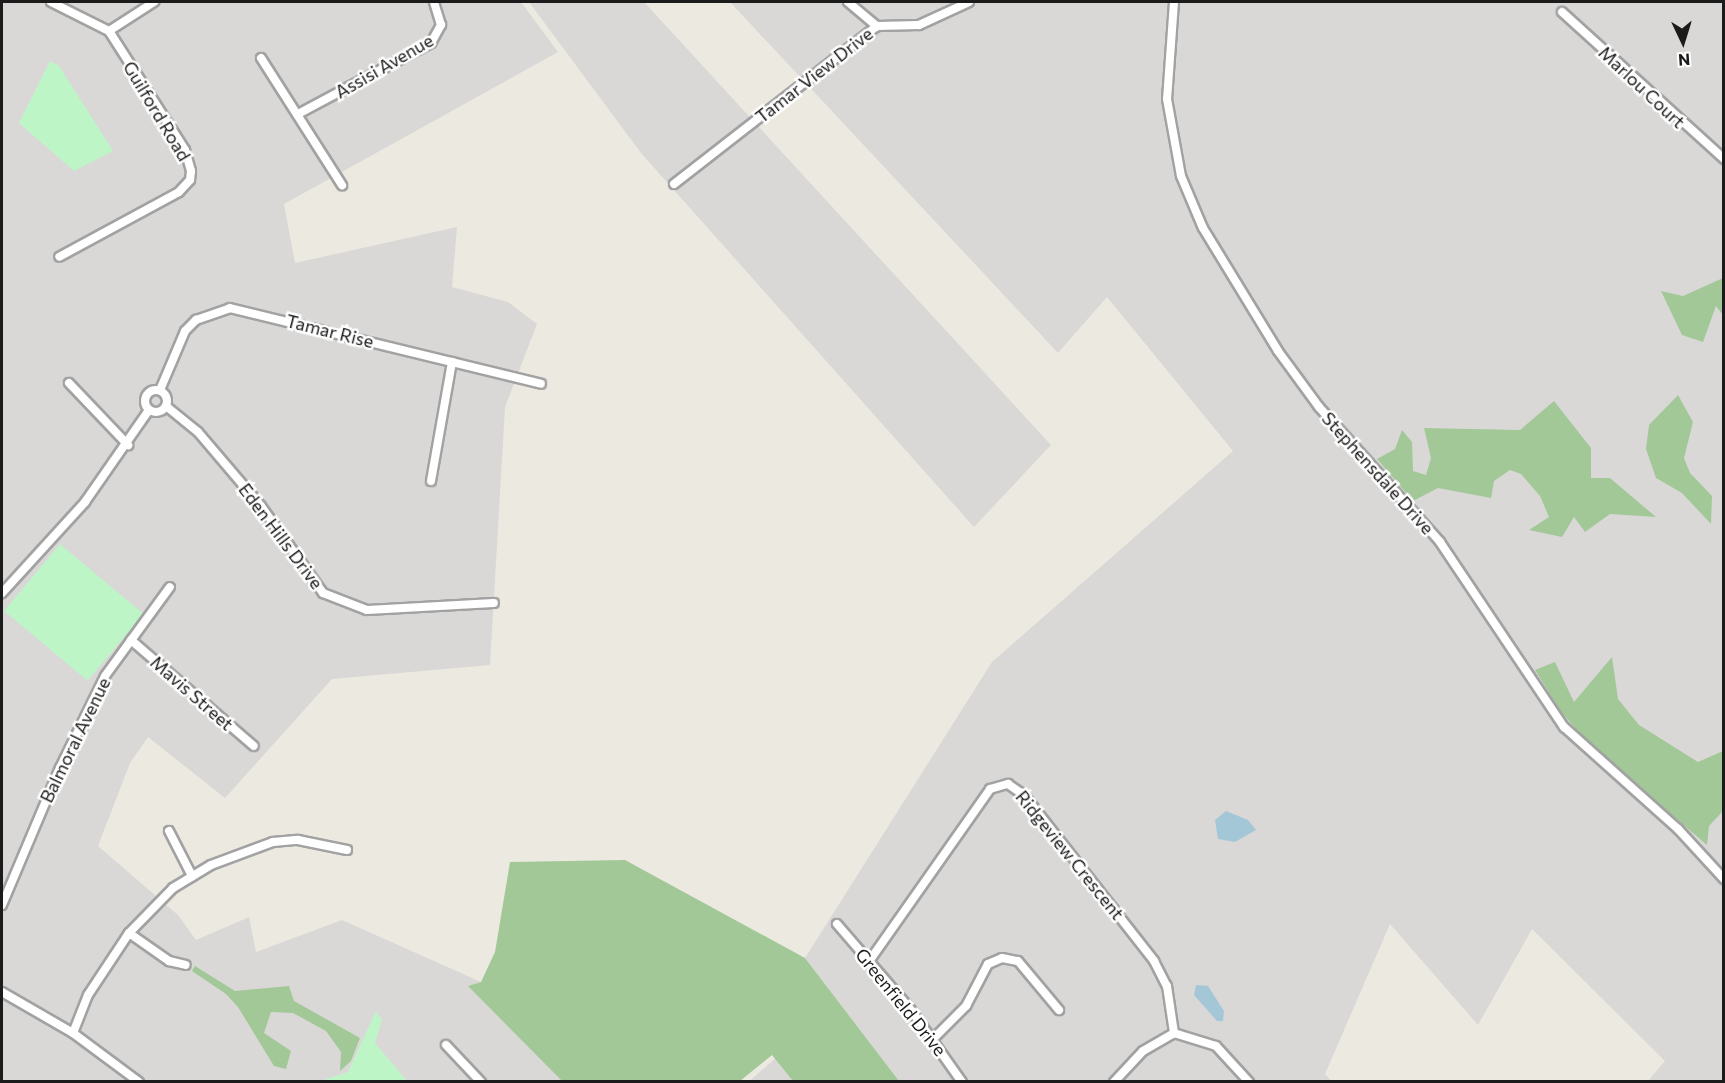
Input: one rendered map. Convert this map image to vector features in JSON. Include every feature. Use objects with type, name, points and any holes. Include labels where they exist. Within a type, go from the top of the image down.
[{"type":"street","points":[[51,2],[109,31],[154,2]]},
{"type":"street","name":"Assisi Avenue","points":[[298,114],[431,43],[441,25],[434,2]]},
{"type":"street","points":[[848,2],[877,26]]},
{"type":"street","name":"Tamar View Drive","points":[[675,184],[877,26],[919,25],[969,2]]},
{"type":"street","name":"Stephensdale Drive","points":[[1174,2],[1167,99],[1180,176],[1203,228],[1278,351],[1319,407],[1440,542],[1564,727],[1678,829],[1724,879]]},
{"type":"street","name":"Marlou Court","points":[[1562,12],[1724,159]]},
{"type":"street","name":"Guilford Road","points":[[59,257],[179,192],[190,180],[191,162],[185,150],[109,31]]},
{"type":"street","points":[[261,58],[342,185]]},
{"type":"street","name":"Tamar Rise","points":[[160,390],[185,331],[211,312],[230,308],[541,384]]},
{"type":"street","points":[[431,482],[452,362]]},
{"type":"street","points":[[69,383],[128,445]]},
{"type":"street","points":[[160,390],[168,399],[166,406],[159,412],[149,410],[145,404],[147,394],[160,390]]},
{"type":"street","name":"Eden Hills Drive","points":[[166,406],[198,432],[261,506],[323,593],[367,610],[494,603]]},
{"type":"street","points":[[2,593],[72,518],[128,445],[149,410]]},
{"type":"street","name":"Balmoral Avenue","points":[[2,905],[60,768],[105,676],[170,587]]},
{"type":"street","name":"Mavis Street","points":[[131,640],[254,746]]},
{"type":"street","name":"Ridgeview Crescent","points":[[870,960],[990,789],[1008,784],[1024,795],[1154,961],[1167,986],[1174,1033]]},
{"type":"street","points":[[169,831],[192,876]]},
{"type":"street","points":[[73,1033],[88,995],[129,933],[151,906],[192,876],[211,865],[273,842],[298,840],[347,850]]},
{"type":"street","name":"Greenfield Drive","points":[[837,924],[870,960],[933,1039],[962,1082]]},
{"type":"street","points":[[129,933],[169,961],[186,965]]},
{"type":"street","points":[[933,1039],[966,1006],[988,964],[1002,958],[1018,961],[1059,1010]]},
{"type":"street","points":[[2,992],[73,1033],[139,1082]]},
{"type":"street","points":[[1114,1082],[1143,1051],[1174,1033],[1216,1047],[1249,1082]]},
{"type":"street","points":[[446,1045],[482,1082]]},
{"type":"shaded area","points":[[2,2],[521,2],[558,52],[284,204],[295,263],[457,227],[452,287],[508,302],[537,324],[505,407],[490,665],[332,679],[225,798],[148,737],[130,763],[98,846],[178,915],[196,940],[249,917],[256,952],[342,920],[481,982],[469,986],[562,1081],[2,1082]]},
{"type":"shaded area","points":[[529,2],[644,2],[1051,445],[974,527],[641,153]]},
{"type":"shaded area","points":[[730,2],[1723,2],[1723,1081],[1648,1081],[1665,1061],[1532,929],[1478,1025],[1390,924],[1325,1074],[1331,1081],[899,1081],[805,958],[992,662],[1233,451],[1107,297],[1058,353]]},
{"type":"shaded area","points":[[777,1057],[796,1082],[748,1082]]},
{"type":"green space","points":[[50,61],[59,66],[113,151],[74,171],[19,123]]},
{"type":"green space","points":[[1723,278],[1723,315],[1716,306],[1703,342],[1682,335],[1661,291],[1683,296]]},
{"type":"green space","points":[[1678,395],[1693,422],[1684,458],[1690,473],[1712,496],[1711,524],[1682,493],[1656,478],[1646,449],[1649,425]]},
{"type":"green space","points":[[1554,401],[1591,448],[1591,478],[1610,478],[1656,517],[1610,514],[1585,532],[1574,517],[1562,537],[1529,530],[1549,517],[1540,496],[1521,474],[1510,470],[1494,481],[1491,498],[1438,488],[1413,501],[1377,459],[1395,449],[1402,430],[1412,442],[1413,471],[1426,475],[1431,458],[1424,428],[1520,430]]},
{"type":"green space","points":[[60,544],[143,614],[88,681],[4,611]]},
{"type":"green space","points":[[1612,657],[1618,699],[1639,725],[1698,762],[1723,751],[1723,811],[1709,826],[1707,845],[1592,747],[1561,712],[1535,670],[1555,662],[1574,702]]},
{"type":"green space","points":[[625,860],[805,958],[899,1081],[793,1081],[772,1055],[740,1081],[562,1081],[468,986],[481,982],[495,952],[510,862]]},
{"type":"green space","points":[[195,966],[235,991],[289,986],[294,1001],[360,1038],[351,1061],[340,1071],[341,1052],[326,1031],[293,1013],[271,1012],[264,1033],[291,1051],[286,1069],[274,1066],[238,1007],[226,994],[192,971]]},
{"type":"green space","points":[[376,1011],[382,1020],[375,1043],[407,1081],[277,1081],[324,1080],[348,1072]]},
{"type":"water","points":[[1226,811],[1248,820],[1256,830],[1235,842],[1218,839],[1215,820]]},
{"type":"water","points":[[1196,985],[1208,986],[1224,1011],[1223,1021],[1217,1021],[1194,995]]}]
